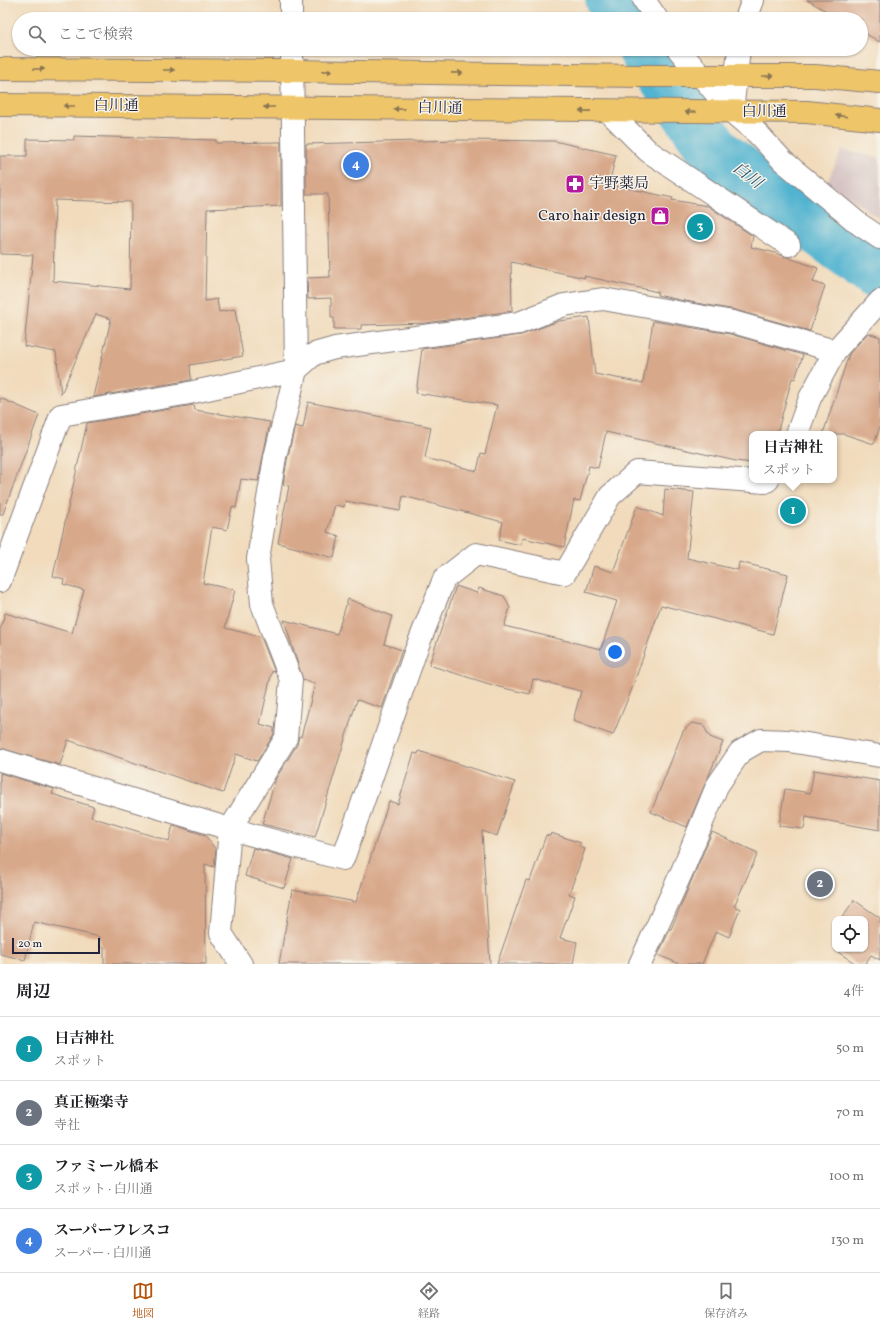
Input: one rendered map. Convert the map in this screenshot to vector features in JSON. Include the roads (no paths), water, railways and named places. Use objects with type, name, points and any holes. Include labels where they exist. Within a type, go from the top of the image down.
[{"type":"main road","points":[[0,69],[292,71],[694,77],[815,76],[880,82]]},
{"type":"main road","name":"白川通","points":[[0,106],[608,112],[807,112],[880,120]]},
{"type":"street","points":[[291,0],[291,12]]},
{"type":"street","points":[[644,0],[652,12]]},
{"type":"street","points":[[749,12],[753,0]]},
{"type":"street","points":[[240,964],[221,933],[230,829],[286,738],[291,680],[262,604],[258,559],[275,457],[296,370],[292,56]]},
{"type":"street","points":[[682,56],[694,77],[724,112],[757,133],[783,161],[859,224],[880,238]]},
{"type":"street","points":[[724,112],[736,76],[738,56]]},
{"type":"street","points":[[608,112],[648,151],[789,245]]},
{"type":"street","points":[[0,581],[61,415],[184,394],[296,370],[314,354],[335,348],[518,323],[564,305],[603,299],[733,322],[835,351]]},
{"type":"street","points":[[798,431],[810,398],[835,351],[879,305]]},
{"type":"street","points":[[0,760],[230,829],[343,859],[416,650],[444,579],[476,554],[565,573],[610,496],[638,472],[749,481]]},
{"type":"street","points":[[640,964],[683,868],[717,786],[740,752],[760,740],[789,741],[880,756]]},
{"type":"waterway","name":"白川","points":[[612,0],[620,12]]},
{"type":"waterway","name":"白川","points":[[649,56],[717,154],[880,275]]},
{"type":"place","name":"スーパーフレスコ","points":[[356,165]]},
{"type":"place","name":"宇野薬局","points":[[575,184]]},
{"type":"place","name":"Caro hair design","points":[[660,216]]},
{"type":"place","name":"ファミール橋本","points":[[700,227]]},
{"type":"place","name":"日吉神社","points":[[793,511]]},
{"type":"place","name":"真正極楽寺","points":[[820,884]]}]
